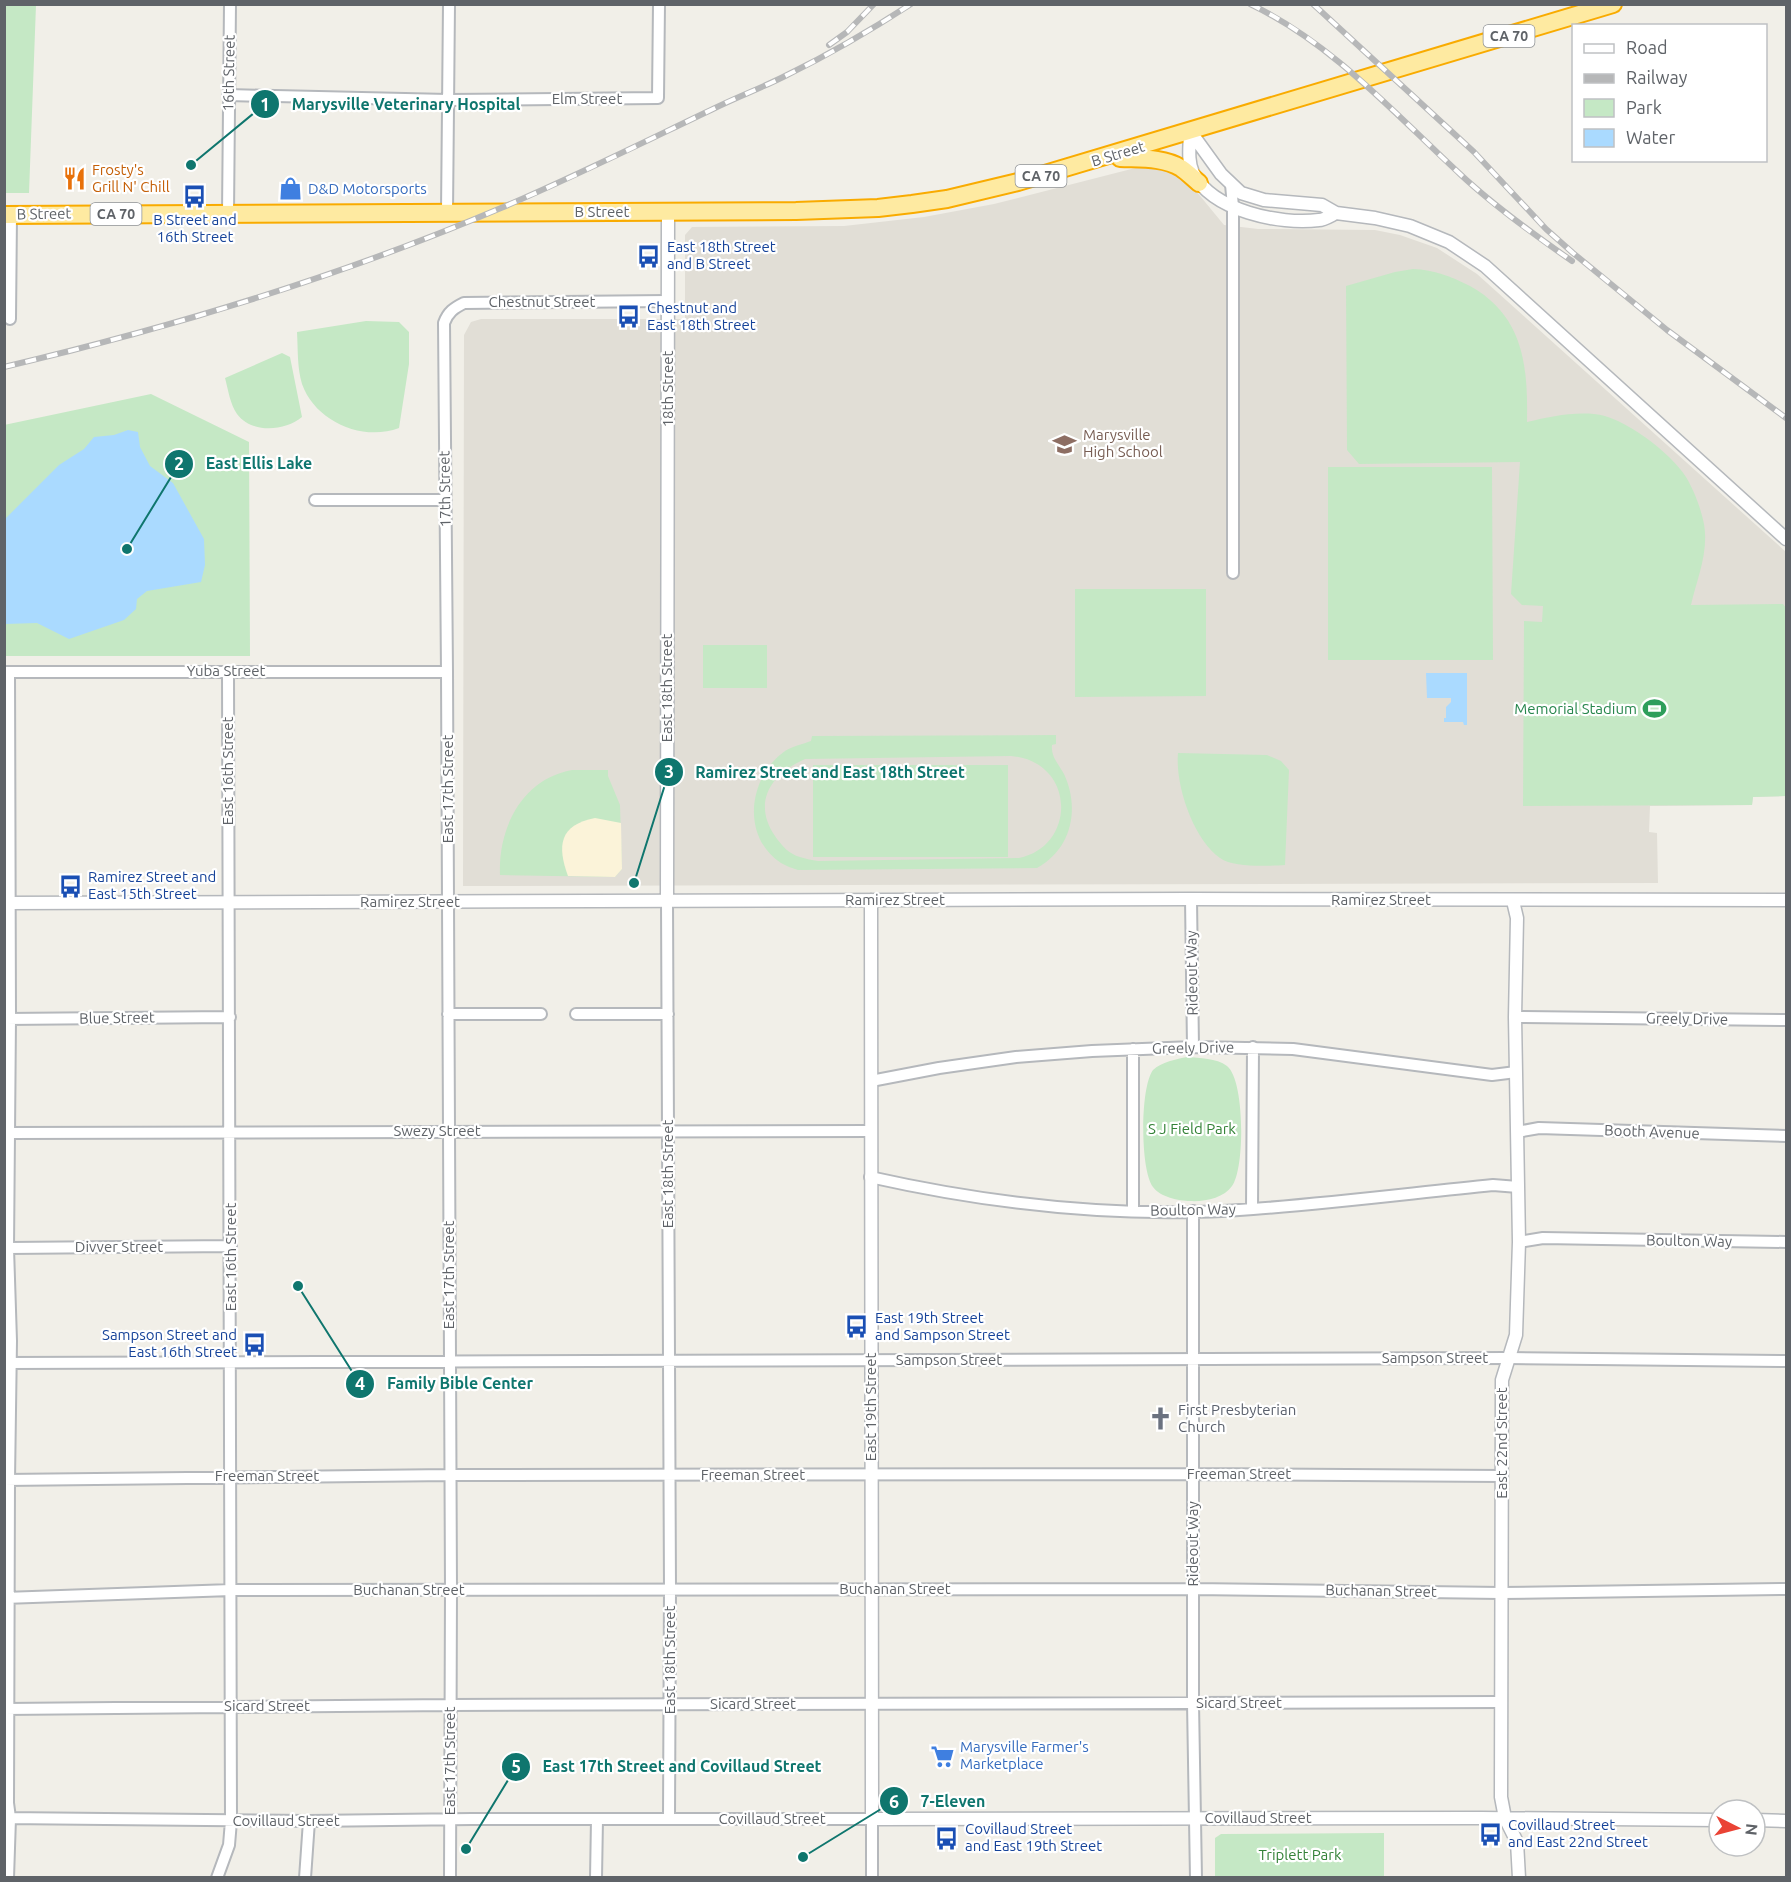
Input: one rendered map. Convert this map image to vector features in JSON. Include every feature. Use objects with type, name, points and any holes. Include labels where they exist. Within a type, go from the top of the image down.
[{"type":"highway","name":"CA 70","points":[[1190,131],[1613,4]]},
{"type":"highway","name":"B Street","points":[[8,215],[827,211],[904,205],[981,191],[1107,157],[1190,131]]},
{"type":"highway","points":[[1107,157],[1171,163],[1199,183]]},
{"type":"street","name":"16th Street","points":[[228,213],[230,4]]},
{"type":"street","points":[[447,212],[449,4]]},
{"type":"street","name":"Elm Street","points":[[228,96],[448,100],[658,98],[658,4]]},
{"type":"street","points":[[1190,131],[1189,163],[1199,183],[1217,198],[1233,207],[1284,219],[1321,220],[1336,213]]},
{"type":"street","points":[[1190,131],[1231,184],[1241,193],[1275,202],[1322,205],[1336,213],[1375,218],[1429,233],[1449,242],[1485,266],[1786,539]]},
{"type":"street","points":[[1231,184],[1233,207],[1233,573]]},
{"type":"street","name":"18th Street","points":[[667,529],[668,212]]},
{"type":"street","points":[[8,215],[10,319]]},
{"type":"street","name":"Chestnut Street","points":[[454,308],[464,303],[476,302],[668,301]]},
{"type":"street","name":"17th Street","points":[[447,672],[444,323],[454,308]]},
{"type":"street","points":[[315,500],[446,500]]},
{"type":"street","name":"East 18th Street","points":[[667,529],[669,1819]]},
{"type":"street","name":"East 16th Street","points":[[217,1878],[229,1845],[231,1821],[228,671]]},
{"type":"street","points":[[7,672],[6,1709],[8,1878]]},
{"type":"street","name":"Yuba Street","points":[[7,672],[447,672]]},
{"type":"street","name":"East 17th Street","points":[[447,672],[450,1878]]},
{"type":"street","name":"Ramirez Street","points":[[7,903],[1191,899],[1786,900]]},
{"type":"street","name":"Rideout Way","points":[[1191,899],[1193,1047]]},
{"type":"street","name":"East 19th Street","points":[[871,900],[872,1878]]},
{"type":"street","name":"East 22nd Street","points":[[1513,901],[1517,918],[1515,1017],[1519,1242],[1516,1335],[1502,1380],[1501,1797],[1505,1818],[1517,1842],[1519,1878]]},
{"type":"street","points":[[448,1014],[541,1014]]},
{"type":"street","points":[[576,1014],[668,1014]]},
{"type":"street","name":"Blue Street","points":[[7,1019],[230,1017]]},
{"type":"street","name":"Greely Drive","points":[[1515,1017],[1786,1020]]},
{"type":"street","name":"Greely Drive","points":[[871,1081],[983,1061],[1052,1053],[1193,1047],[1293,1049],[1492,1075],[1516,1072]]},
{"type":"street","points":[[1252,1209],[1253,1047]]},
{"type":"street","points":[[1132,1210],[1133,1049]]},
{"type":"street","name":"Booth Avenue","points":[[1517,1132],[1539,1128],[1786,1137]]},
{"type":"street","name":"Swezy Street","points":[[7,1133],[870,1131]]},
{"type":"street","name":"Boulton Way","points":[[870,1177],[1008,1203],[1132,1210],[1252,1209],[1493,1185],[1518,1188]]},
{"type":"street","name":"Rideout Way","points":[[1193,1211],[1193,1703],[1196,1878]]},
{"type":"street","name":"Boulton Way","points":[[1519,1242],[1543,1238],[1786,1242]]},
{"type":"street","name":"Divver Street","points":[[8,1248],[231,1246]]},
{"type":"street","name":"Sampson Street","points":[[8,1363],[1509,1358],[1786,1361]]},
{"type":"street","name":"Freeman Street","points":[[7,1480],[450,1475],[1502,1476]]},
{"type":"street","name":"Buchanan Street","points":[[6,1598],[231,1590],[1193,1589],[1500,1593],[1786,1589]]},
{"type":"street","name":"Sicard Street","points":[[6,1709],[231,1706],[1501,1702]]},
{"type":"street","name":"Covillaud Street","points":[[7,1818],[231,1821],[1195,1818],[1707,1820]]},
{"type":"street","points":[[596,1878],[597,1819]]},
{"type":"street","points":[[1767,1820],[1786,1821]]},
{"type":"street","points":[[305,1878],[309,1821]]},
{"type":"shaded area","name":"Marysville High School","points":[[1147,165],[1165,167],[1187,180],[1224,225],[1258,229],[1375,230],[1400,235],[1437,248],[1477,274],[1786,552],[1786,796],[1753,797],[1752,805],[1650,806],[1649,832],[1657,833],[1658,883],[463,886],[464,335],[471,322],[481,319],[685,319],[685,235],[692,227],[844,226],[924,217],[994,204]]},
{"type":"green space","points":[[5,4],[36,5],[29,193],[5,193]]},
{"type":"green space","points":[[1413,269],[1435,272],[1463,282],[1488,298],[1502,312],[1512,327],[1524,362],[1527,422],[1576,414],[1606,416],[1645,437],[1679,467],[1697,500],[1705,534],[1704,555],[1691,605],[1783,604],[1786,608],[1786,796],[1753,797],[1752,805],[1523,806],[1524,621],[1542,622],[1543,606],[1522,605],[1511,594],[1520,462],[1359,464],[1347,450],[1346,286]]},
{"type":"green space","points":[[366,321],[399,322],[409,332],[409,364],[399,428],[385,432],[355,430],[329,418],[308,397],[299,372],[297,332]]},
{"type":"green space","points":[[282,353],[290,357],[302,417],[295,422],[278,427],[251,425],[237,414],[225,378]]},
{"type":"green space","points":[[151,394],[249,442],[250,656],[5,656],[4,425]]},
{"type":"green space","points":[[1328,467],[1492,467],[1493,660],[1328,660]]},
{"type":"green space","points":[[1075,589],[1206,589],[1206,696],[1075,697]]},
{"type":"green space","points":[[703,645],[767,645],[767,688],[703,688]]},
{"type":"green space","points":[[1056,735],[1056,744],[1052,745],[1053,753],[1069,787],[1072,814],[1070,827],[1058,850],[1037,868],[798,870],[789,867],[768,851],[759,838],[754,806],[763,775],[773,762],[788,749],[811,741],[812,736]],"holes":[[[1011,756],[1033,762],[1048,773],[1058,788],[1061,805],[1059,822],[1051,838],[1038,851],[1019,858],[818,861],[789,852],[775,836],[768,824],[765,812],[765,801],[775,781],[793,765],[805,759]]]},
{"type":"green space","points":[[1178,753],[1267,755],[1281,761],[1289,770],[1285,865],[1251,866],[1234,863],[1220,858],[1210,849],[1194,825],[1183,795]]},
{"type":"green space","points":[[813,765],[1008,765],[1008,857],[813,857]]},
{"type":"green space","points":[[572,770],[608,770],[608,776],[620,805],[622,869],[615,877],[500,875],[503,840],[516,808],[539,784],[554,775]]},
{"type":"green space","name":"S J Field Park","points":[[1187,1057],[1213,1060],[1227,1066],[1233,1074],[1240,1106],[1241,1144],[1236,1177],[1232,1186],[1224,1194],[1201,1201],[1175,1199],[1156,1190],[1149,1178],[1144,1147],[1144,1110],[1149,1079],[1153,1070],[1165,1063]]},
{"type":"green space","name":"Triplett Park","points":[[1384,1833],[1384,1877],[1215,1877],[1215,1838],[1221,1834]]},
{"type":"sand","points":[[595,818],[621,823],[622,869],[615,877],[568,876],[562,846],[564,838],[574,826]]},
{"type":"water","points":[[128,430],[138,432],[140,447],[150,466],[173,483],[204,539],[205,565],[201,582],[147,591],[137,599],[136,609],[124,620],[69,639],[37,623],[5,624],[5,519],[59,465],[84,449],[94,437],[114,435]]},
{"type":"water","points":[[1426,673],[1467,673],[1467,725],[1463,722],[1444,722],[1446,707],[1451,702],[1451,698],[1427,698]]},
{"type":"railway","points":[[829,45],[847,32],[874,4]]},
{"type":"railway","points":[[4,367],[131,335],[256,298],[441,233],[555,184],[778,79],[819,59],[911,4]]},
{"type":"railway","points":[[1250,4],[1308,38],[1335,59],[1486,197],[1572,261]]},
{"type":"railway","points":[[1313,4],[1474,152],[1546,229],[1573,253],[1667,330],[1786,418]]},
{"type":"place","name":"Marysville Veterinary Hospital","points":[[191,165]]},
{"type":"place","name":"Frosty's Grill N' Chill","points":[[74,179]]},
{"type":"place","name":"D&D Motorsports","points":[[290,189]]},
{"type":"place","name":"B Street and 16th Street","points":[[195,196]]},
{"type":"place","name":"East 18th Street and B Street","points":[[649,256]]},
{"type":"place","name":"Chestnut and East 18th Street","points":[[629,317]]},
{"type":"place","name":"Marysville High School","points":[[1065,444]]},
{"type":"place","name":"East Ellis Lake","points":[[127,549]]},
{"type":"place","name":"Memorial Stadium","points":[[1655,709]]},
{"type":"place","name":"Ramirez Street and East 18th Street","points":[[634,883]]},
{"type":"place","name":"Ramirez Street and East 15th Street","points":[[70,886]]},
{"type":"place","name":"Family Bible Center","points":[[298,1286]]},
{"type":"place","name":"East 19th Street and Sampson Street","points":[[857,1327]]},
{"type":"place","name":"Sampson Street and East 16th Street","points":[[255,1344]]},
{"type":"place","name":"First Presbyterian Church","points":[[1160,1419]]},
{"type":"place","name":"Marysville Farmer's Marketplace","points":[[942,1756]]},
{"type":"place","name":"Covillaud Street and East 22nd Street","points":[[1490,1834]]},
{"type":"place","name":"Covillaud Street and East 19th Street","points":[[947,1838]]},
{"type":"place","name":"East 17th Street and Covillaud Street","points":[[466,1849]]},
{"type":"place","name":"7-Eleven","points":[[803,1857]]}]
